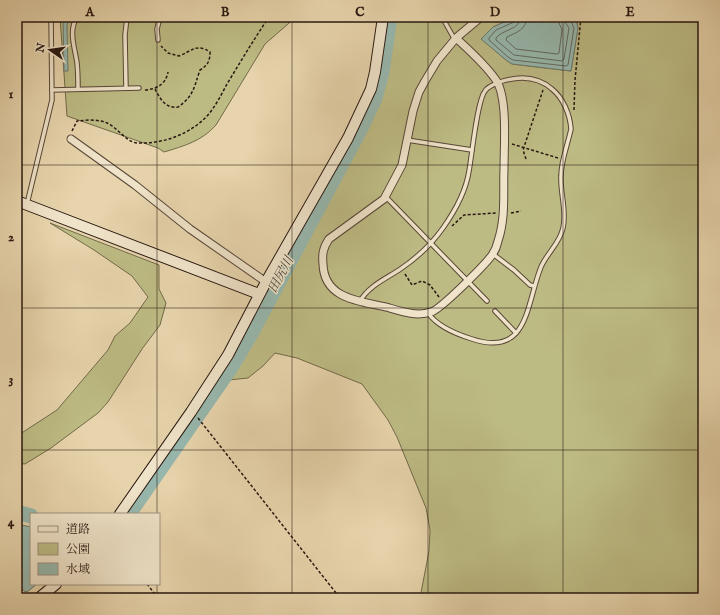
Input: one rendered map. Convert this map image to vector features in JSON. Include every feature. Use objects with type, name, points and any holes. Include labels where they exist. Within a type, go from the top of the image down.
[{"type":"street","points":[[121,513],[191,412],[228,355],[259,294],[331,169],[371,89],[383,17]]},
{"type":"street","points":[[455,39],[483,64],[500,88],[504,107],[504,142],[503,213],[498,241],[492,254],[444,303],[433,312],[423,314],[410,313],[348,298],[332,288],[326,279],[323,268],[323,247],[329,239],[343,227],[369,210],[385,196],[402,165],[413,111],[419,92],[437,61],[455,39],[481,17]]},
{"type":"street","points":[[71,139],[135,185],[196,233],[266,282]]},
{"type":"street","points":[[22,203],[259,294]]},
{"type":"street","points":[[39,598],[55,585]]},
{"type":"lane","points":[[22,203],[52,100],[51,17]]},
{"type":"lane","points":[[77,17],[72,34],[77,65],[78,89]]},
{"type":"lane","points":[[126,88],[125,35],[127,17]]},
{"type":"lane","points":[[158,40],[157,29],[160,17]]},
{"type":"lane","points":[[442,17],[455,39]]},
{"type":"lane","points":[[360,301],[365,292],[401,268],[431,244],[453,212],[466,184],[481,97],[485,91],[497,83],[520,77],[532,79],[545,84],[555,92],[568,111],[570,126],[560,176],[564,219],[558,241],[542,266],[534,286],[525,321],[510,338],[500,343],[492,344],[475,340],[438,324],[427,313]]},
{"type":"lane","points":[[52,90],[139,88]]},
{"type":"lane","points":[[407,140],[472,150]]},
{"type":"lane","points":[[385,196],[487,301]]},
{"type":"lane","points":[[492,254],[514,270],[530,285],[534,286]]},
{"type":"lane","points":[[495,310],[516,333]]},
{"type":"path","points":[[71,139],[70,134],[77,121],[87,120],[106,122],[136,143],[170,139],[183,134],[205,118],[269,17]]},
{"type":"path","points":[[570,126],[573,120],[580,17]]},
{"type":"path","points":[[155,89],[160,98],[166,104],[170,107],[178,107],[190,97],[196,86],[200,70],[206,66],[210,60],[210,52],[204,48],[194,48],[179,56],[172,55],[163,49],[158,40]]},
{"type":"path","points":[[139,88],[146,90],[155,89],[164,81],[168,72]]},
{"type":"path","points":[[526,159],[523,150],[545,84]]},
{"type":"path","points":[[504,142],[564,160]]},
{"type":"path","points":[[444,226],[448,228],[464,215],[521,211]]},
{"type":"path","points":[[401,268],[412,285],[422,281],[427,283],[444,303]]},
{"type":"path","points":[[191,412],[204,424],[340,598]]},
{"type":"path","points":[[148,585],[158,598]]},
{"type":"green space","points":[[60,17],[296,17],[265,44],[211,131],[186,145],[164,152],[158,148],[67,116]]},
{"type":"green space","points":[[388,17],[516,17],[493,27],[482,39],[512,64],[571,71],[578,27],[576,20],[560,17],[703,17],[703,598],[420,598],[429,551],[430,530],[426,508],[397,437],[388,420],[362,384],[297,358],[275,353],[263,366],[248,378],[219,381],[256,319],[366,113],[375,92],[382,64]]},
{"type":"green space","points":[[50,223],[159,265],[159,289],[166,303],[160,325],[142,349],[108,402],[98,413],[51,448],[25,464],[17,463],[17,436],[57,410],[108,350],[115,336],[130,323],[148,297],[132,276],[94,250]]},
{"type":"water","points":[[63,17],[70,17],[67,25],[68,71],[64,71]]},
{"type":"water","points":[[516,17],[560,17],[576,20],[578,28],[571,71],[512,64],[481,39],[493,27]]},
{"type":"water","points":[[17,524],[30,527],[30,585],[36,585],[27,592],[24,591],[17,583]]},
{"type":"waterway","name":"田尻川","points":[[130,513],[232,366],[252,332],[361,128],[375,98],[382,72],[390,17]]},
{"type":"waterway","name":"田尻川","points":[[17,512],[30,516]]}]
